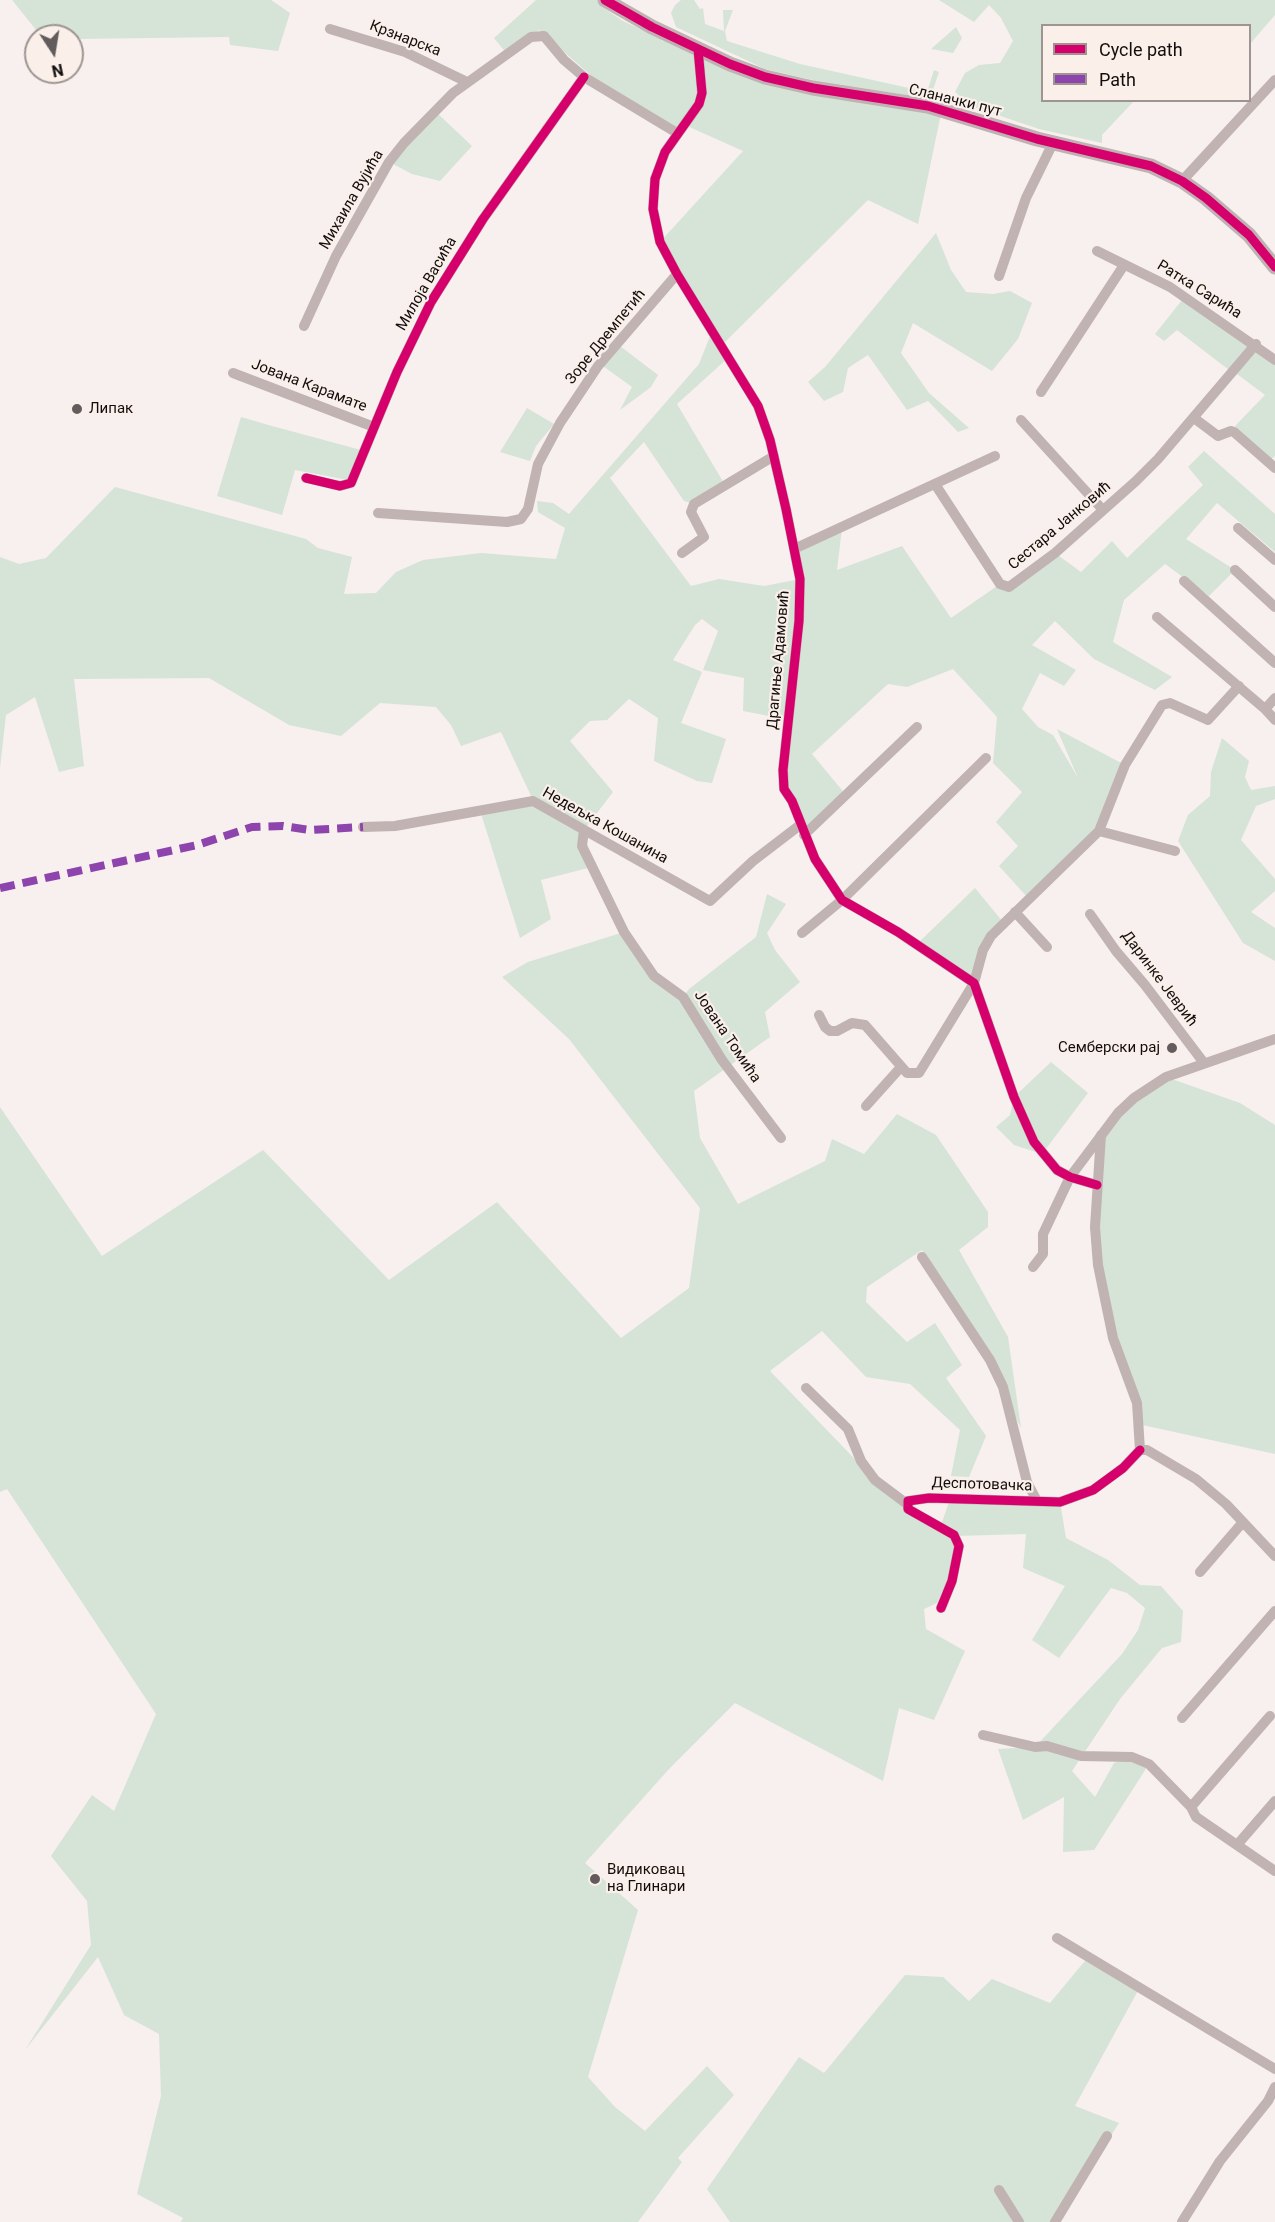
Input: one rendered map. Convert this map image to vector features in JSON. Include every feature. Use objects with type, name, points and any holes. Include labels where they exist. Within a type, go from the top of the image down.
[{"type":"street","name":"Сланачки пут","points":[[605,0],[639,21],[748,72],[791,84],[928,106],[1053,143],[1144,163],[1182,181],[1249,235],[1275,267]]},
{"type":"street","name":"Крзнарска","points":[[330,29],[405,52],[467,82]]},
{"type":"street","name":"Михаила Вујића","points":[[304,326],[336,256],[389,162],[441,104],[467,82],[535,35],[547,39],[564,60],[584,77],[677,133]]},
{"type":"street","name":"Драгиње Адамовић","points":[[698,49],[702,93],[695,112],[677,133],[658,168],[652,199],[657,233],[677,274],[758,406],[774,456],[800,579],[799,621],[783,770],[784,789],[792,801],[802,830],[824,876],[842,900],[898,932],[974,983]]},
{"type":"street","name":"Милоја Васића","points":[[306,478],[340,486],[348,485],[418,327],[442,284],[483,219],[584,77]]},
{"type":"street","points":[[1182,181],[1275,80]]},
{"type":"street","points":[[999,276],[1026,198],[1053,143]]},
{"type":"street","name":"Ратка Сарића","points":[[1097,251],[1170,287],[1256,344],[1275,360]]},
{"type":"street","points":[[1041,392],[1124,265]]},
{"type":"street","name":"Зоре Дремпетић","points":[[378,513],[507,522],[521,519],[530,502],[538,464],[560,423],[598,366],[677,274]]},
{"type":"street","name":"Сестара Јанковић","points":[[935,484],[1005,588],[1034,570],[1158,459],[1256,344]]},
{"type":"street","name":"Јована Карамате","points":[[233,373],[374,427]]},
{"type":"street","points":[[1194,418],[1218,436],[1231,430],[1275,468]]},
{"type":"street","points":[[1020,420],[1103,510]]},
{"type":"street","points":[[682,553],[704,537],[692,512],[694,504],[774,456]]},
{"type":"street","points":[[794,549],[995,456]]},
{"type":"street","points":[[1238,528],[1275,560]]},
{"type":"street","points":[[1235,570],[1275,607]]},
{"type":"street","points":[[1184,581],[1275,663]]},
{"type":"street","points":[[1157,617],[1239,686],[1275,720]]},
{"type":"street","points":[[819,1015],[825,1028],[830,1031],[837,1031],[852,1023],[865,1025],[911,1075],[922,1070],[974,983],[983,950],[991,936],[1099,831],[1125,765],[1162,705],[1170,704],[1208,720],[1239,686]]},
{"type":"street","points":[[1265,709],[1275,698]]},
{"type":"street","points":[[802,830],[917,727]]},
{"type":"street","points":[[802,933],[842,900],[986,758]]},
{"type":"street","name":"Недељка Кошанина","points":[[363,827],[395,826],[533,801],[710,901],[753,861],[802,830]]},
{"type":"street","name":"Јована Томића","points":[[584,830],[582,846],[624,932],[654,976],[683,997],[722,1059],[781,1138]]},
{"type":"street","points":[[1099,831],[1174,850]]},
{"type":"street","points":[[1015,912],[1047,947]]},
{"type":"street","name":"Даринке Јеврић","points":[[1090,914],[1116,951],[1153,994],[1204,1063]]},
{"type":"street","points":[[974,983],[1014,1097],[1034,1142],[1050,1164],[1070,1177],[1097,1185]]},
{"type":"street","points":[[1033,1267],[1044,1254],[1043,1234],[1046,1224],[1070,1177],[1101,1135],[1134,1098],[1166,1077],[1275,1039]]},
{"type":"street","points":[[866,1106],[902,1067]]},
{"type":"street","points":[[1101,1135],[1095,1227],[1098,1266],[1113,1338],[1137,1403],[1140,1450],[1147,1450],[1196,1479],[1243,1522],[1275,1556]]},
{"type":"street","name":"Деспотовачка","points":[[922,1257],[994,1369],[1013,1422],[1027,1482],[1037,1502]]},
{"type":"street","points":[[806,1388],[848,1429],[861,1461],[875,1480],[907,1504],[908,1509],[954,1535],[959,1546],[952,1581],[941,1608]]},
{"type":"street","name":"Деспотовачка","points":[[907,1504],[914,1499],[929,1498],[1060,1502],[1093,1490],[1123,1468],[1140,1450]]},
{"type":"street","points":[[1200,1572],[1243,1522]]},
{"type":"street","points":[[1182,1718],[1275,1611]]},
{"type":"street","points":[[1191,1807],[1270,1716]]},
{"type":"street","points":[[983,1734],[1035,1748],[1047,1746],[1081,1756],[1132,1757],[1149,1764],[1191,1807],[1196,1817],[1275,1870]]},
{"type":"street","points":[[1237,1845],[1275,1801]]},
{"type":"street","points":[[1057,1938],[1275,2069]]},
{"type":"street","points":[[1182,2222],[1220,2161],[1268,2101],[1275,2087]]},
{"type":"street","points":[[1055,2222],[1107,2136]]},
{"type":"street","points":[[999,2190],[1019,2222]]},
{"type":"shaded area","points":[[12,0],[271,0],[290,13],[278,51],[230,45],[229,37],[84,39],[84,24],[31,24]]},
{"type":"shaded area","points":[[536,0],[605,0],[602,7],[623,21],[662,39],[662,42],[666,34],[730,64],[942,109],[918,224],[868,200],[722,345],[729,357],[677,404],[725,485],[694,504],[684,501],[644,442],[610,478],[691,586],[719,579],[764,586],[800,579],[794,549],[842,528],[837,570],[902,546],[951,618],[1000,584],[1002,586],[1055,553],[1081,572],[1112,541],[1127,558],[1203,485],[1188,467],[1204,451],[1275,514],[1275,552],[1217,503],[1186,539],[1235,570],[1209,596],[1165,564],[1124,600],[1113,642],[1172,677],[1155,690],[1094,659],[1055,621],[1032,645],[1076,670],[1064,686],[1040,673],[1022,709],[1038,727],[1053,735],[1078,778],[1057,729],[1125,765],[1104,819],[1029,899],[999,866],[1018,846],[996,822],[1022,792],[993,763],[997,717],[953,669],[907,687],[888,684],[812,754],[846,795],[804,835],[784,789],[790,720],[743,711],[744,678],[703,670],[718,631],[702,619],[695,625],[673,660],[702,672],[681,723],[726,739],[712,783],[697,781],[654,761],[658,718],[629,699],[607,720],[590,721],[570,741],[613,792],[584,830],[592,867],[541,880],[551,919],[520,938],[479,807],[533,800],[501,732],[461,746],[451,725],[436,707],[380,703],[341,736],[289,725],[209,678],[74,679],[84,766],[59,772],[35,697],[6,715],[0,768],[0,557],[19,564],[46,558],[115,487],[306,539],[318,548],[352,557],[344,594],[376,593],[396,572],[423,560],[481,553],[556,559],[565,528],[538,512],[537,501],[553,503],[569,514],[699,364],[712,331],[660,242],[743,151],[685,125],[677,133],[618,99],[539,30],[507,54],[494,38]]},
{"type":"shaded area","points":[[681,0],[694,0],[700,9],[703,8],[705,24],[724,31],[723,10],[733,10],[725,31],[727,41],[800,64],[927,92],[934,70],[939,72],[930,99],[813,80],[765,69],[676,27],[671,13]]},
{"type":"shaded area","points":[[939,0],[1275,0],[1275,15],[1251,43],[1251,24],[1041,24],[1041,102],[1133,102],[1102,135],[1102,143],[1039,129],[956,101],[958,94],[955,92],[965,73],[979,65],[1000,63],[1013,41],[1001,18],[989,5],[974,22]]},
{"type":"shaded area","points":[[956,27],[962,38],[953,53],[931,49]]},
{"type":"shaded area","points":[[435,111],[472,146],[440,181],[412,174],[389,162]]},
{"type":"shaded area","points":[[936,233],[951,270],[966,292],[993,294],[1010,291],[1032,303],[1018,339],[992,371],[913,323],[901,353],[929,393],[969,428],[958,432],[928,401],[907,410],[868,355],[848,368],[843,392],[824,401],[808,382],[825,367]]},
{"type":"shaded area","points":[[1182,300],[1249,345],[1229,370],[1177,330],[1164,341],[1155,334]]},
{"type":"shaded area","points":[[1256,344],[1275,360],[1275,456],[1268,462],[1234,432],[1236,425],[1265,395],[1233,371]]},
{"type":"shaded area","points":[[620,346],[658,375],[651,387],[620,410],[632,387],[603,366]]},
{"type":"shaded area","points":[[527,408],[554,424],[536,446],[530,461],[500,452]]},
{"type":"shaded area","points":[[241,417],[361,450],[348,480],[295,470],[282,515],[217,496]]},
{"type":"shaded area","points":[[1222,738],[1249,761],[1245,777],[1251,790],[1275,786],[1275,799],[1256,806],[1241,840],[1275,879],[1275,891],[1251,912],[1275,928],[1275,961],[1243,943],[1178,841],[1188,815],[1210,796],[1211,772]]},
{"type":"shaded area","points":[[975,888],[1003,922],[991,936],[974,983],[917,944]]},
{"type":"shaded area","points":[[767,894],[786,904],[767,933],[775,950],[800,982],[765,1012],[770,1037],[694,1091],[700,1138],[738,1204],[825,1161],[832,1139],[864,1154],[897,1114],[936,1135],[988,1212],[988,1227],[959,1250],[1008,1337],[1021,1428],[982,1351],[922,1250],[867,1287],[866,1302],[907,1342],[935,1323],[962,1365],[946,1378],[986,1436],[969,1477],[951,1476],[960,1430],[910,1384],[866,1377],[822,1331],[770,1371],[875,1480],[941,1525],[950,1499],[1060,1502],[1066,1538],[1108,1560],[1140,1585],[1161,1586],[1183,1611],[1181,1642],[1162,1648],[1120,1699],[1072,1771],[1095,1797],[1114,1763],[1132,1757],[1149,1764],[1094,1850],[1063,1852],[1064,1797],[1023,1820],[998,1749],[1035,1747],[1122,1654],[1138,1630],[1145,1608],[1127,1593],[1111,1588],[1059,1658],[1032,1640],[1065,1586],[1023,1568],[1026,1534],[955,1536],[959,1555],[937,1603],[924,1609],[926,1629],[965,1651],[934,1720],[899,1708],[883,1781],[735,1703],[669,1769],[585,1863],[638,1910],[588,2077],[615,2107],[645,2131],[707,2066],[734,2095],[678,2158],[682,2162],[638,2222],[181,2222],[183,2218],[137,2194],[161,2096],[159,2034],[124,2015],[98,1957],[25,2050],[91,1945],[87,1901],[51,1856],[92,1795],[114,1811],[156,1714],[7,1489],[0,1492],[0,1107],[102,1256],[263,1150],[389,1280],[497,1202],[621,1338],[689,1288],[700,1208],[569,1039],[502,977],[528,962],[624,932],[654,976],[683,997],[689,989],[756,937]]},
{"type":"shaded area","points":[[1051,1062],[1088,1093],[1042,1154],[1014,1145],[996,1127],[1010,1115],[1014,1097]]},
{"type":"shaded area","points":[[1166,1077],[1240,1103],[1275,1125],[1275,1454],[1138,1424],[1098,1265],[1101,1135],[1118,1113]]},
{"type":"shaded area","points":[[1089,1956],[1140,1987],[1075,2106],[1119,2123],[1056,2222],[730,2222],[707,2189],[799,2057],[824,2073],[905,1975],[943,1977],[969,2001],[992,1979],[1050,2003]]},
{"type":"marked path","points":[[0,888],[197,845],[252,827],[283,826],[310,830],[363,827]]},
{"type":"cycle path","points":[[605,0],[652,27],[730,64],[765,77],[813,88],[928,106],[1037,139],[1151,166],[1182,181],[1206,198],[1249,235],[1275,267]]},
{"type":"cycle path","points":[[698,49],[702,93],[699,104],[665,152],[655,179],[653,209],[660,242],[677,274],[758,406],[770,440],[786,509],[800,579],[799,621],[783,770],[784,789],[792,801],[815,859],[842,900],[898,932],[974,983],[1014,1097],[1034,1142],[1057,1170],[1070,1177],[1097,1185]]},
{"type":"cycle path","points":[[306,478],[340,486],[351,483],[397,372],[431,302],[483,219],[584,77]]},
{"type":"cycle path","points":[[941,1608],[952,1581],[959,1546],[954,1535],[908,1509],[908,1501],[929,1498],[1060,1502],[1093,1490],[1123,1468],[1140,1450]]},
{"type":"place","name":"Липак","points":[[77,409]]},
{"type":"place","name":"Семберски рај","points":[[1172,1048]]},
{"type":"place","name":"Видиковац на Глинари","points":[[595,1879]]}]
